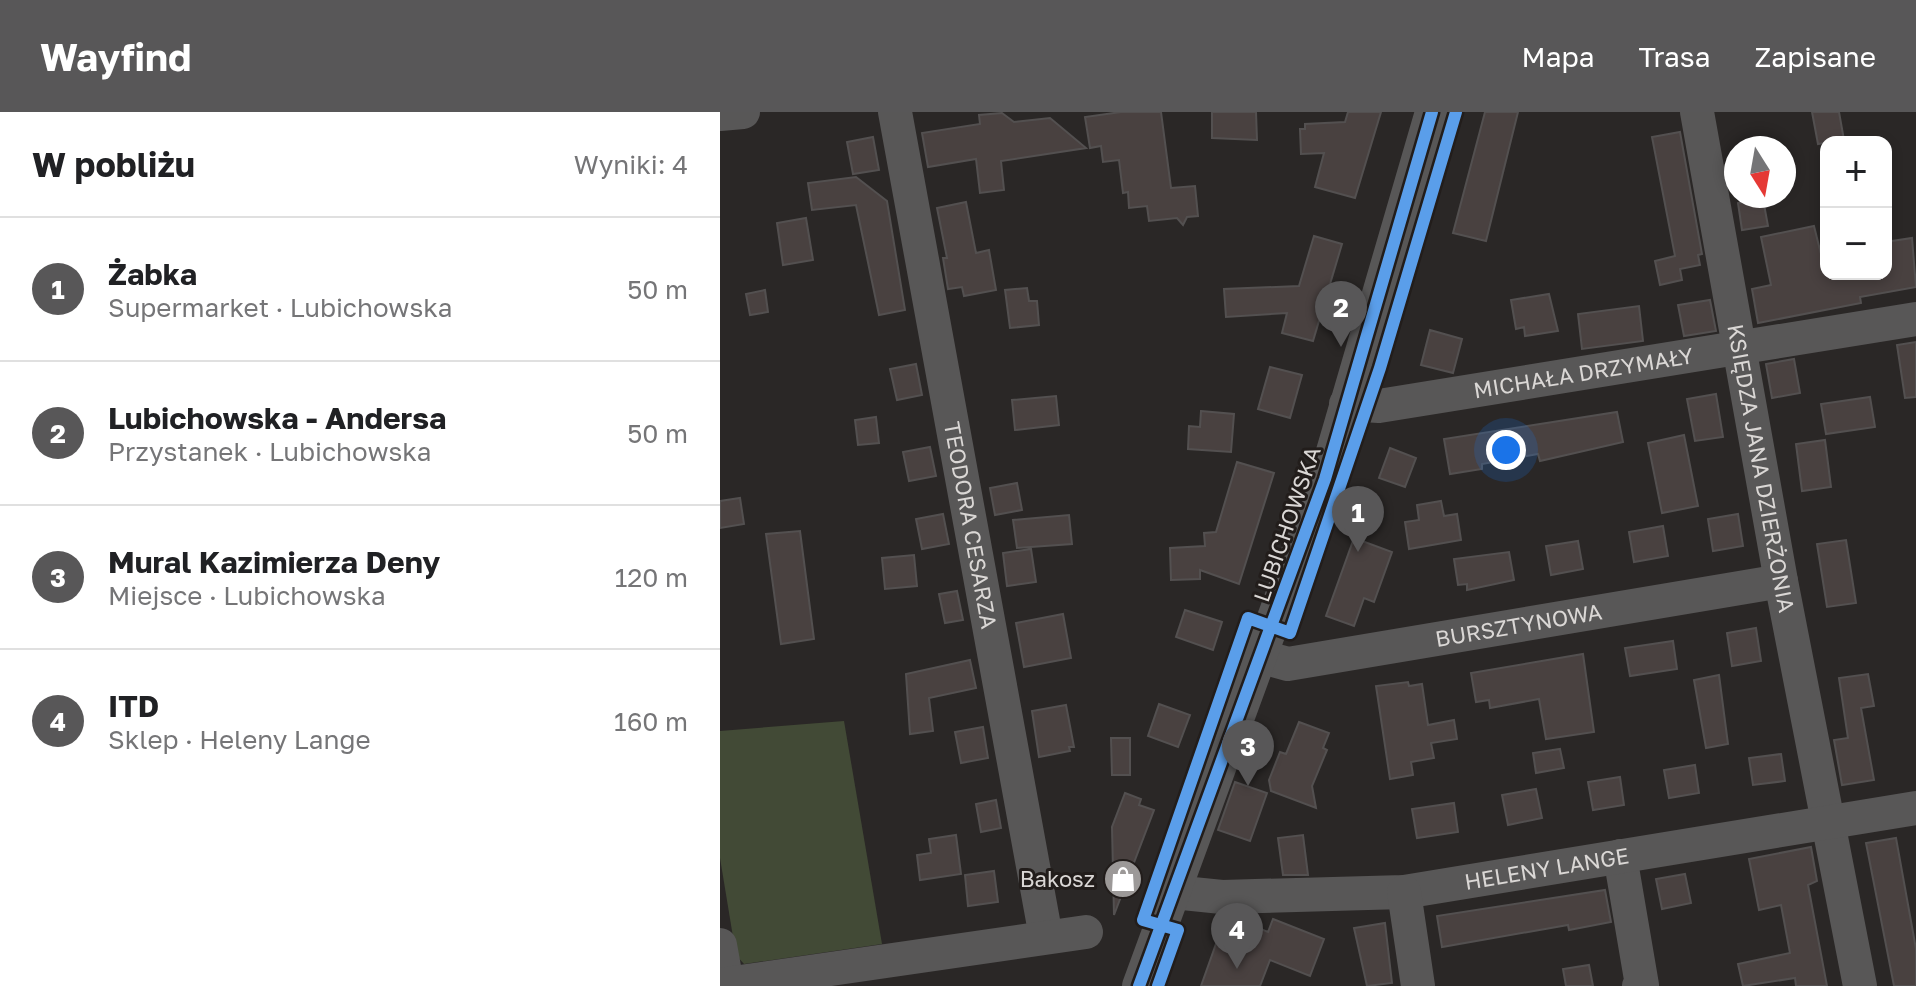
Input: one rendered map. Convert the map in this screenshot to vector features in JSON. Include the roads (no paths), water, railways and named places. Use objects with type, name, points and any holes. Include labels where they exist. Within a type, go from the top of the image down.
[{"type":"street","points":[[720,114],[743,112]]},
{"type":"street","name":"TEODORA CESARZA","points":[[895,112],[1046,937]]},
{"type":"street","name":"LUBICHOWSKA","points":[[1139,986],[1325,479],[1432,112]]},
{"type":"street","name":"KSIĘDZA JANA DZIERŻONIA","points":[[1697,112],[1742,348],[1781,581],[1860,986]]},
{"type":"street","name":"MICHAŁA DRZYMAŁY","points":[[1346,404],[1379,406],[1916,319]]},
{"type":"street","name":"BURSZTYNOWA","points":[[1259,656],[1288,664],[1781,581]]},
{"type":"street","name":"HELENY LANGE","points":[[1173,892],[1222,897],[1404,892],[1916,808]]},
{"type":"street","points":[[1620,856],[1642,985],[1639,986]]},
{"type":"street","points":[[1404,892],[1418,986]]},
{"type":"street","points":[[720,945],[723,984],[849,976],[1086,932]]},
{"type":"place","name":"Lubichowska - Andersa","points":[[1341,347]]},
{"type":"place","name":"Żabka","points":[[1358,552]]},
{"type":"place","name":"Mural Kazimierza Deny","points":[[1248,786]]},
{"type":"place","name":"Bakosz","points":[[1123,879]]},
{"type":"place","name":"ITD","points":[[1237,969]]}]
